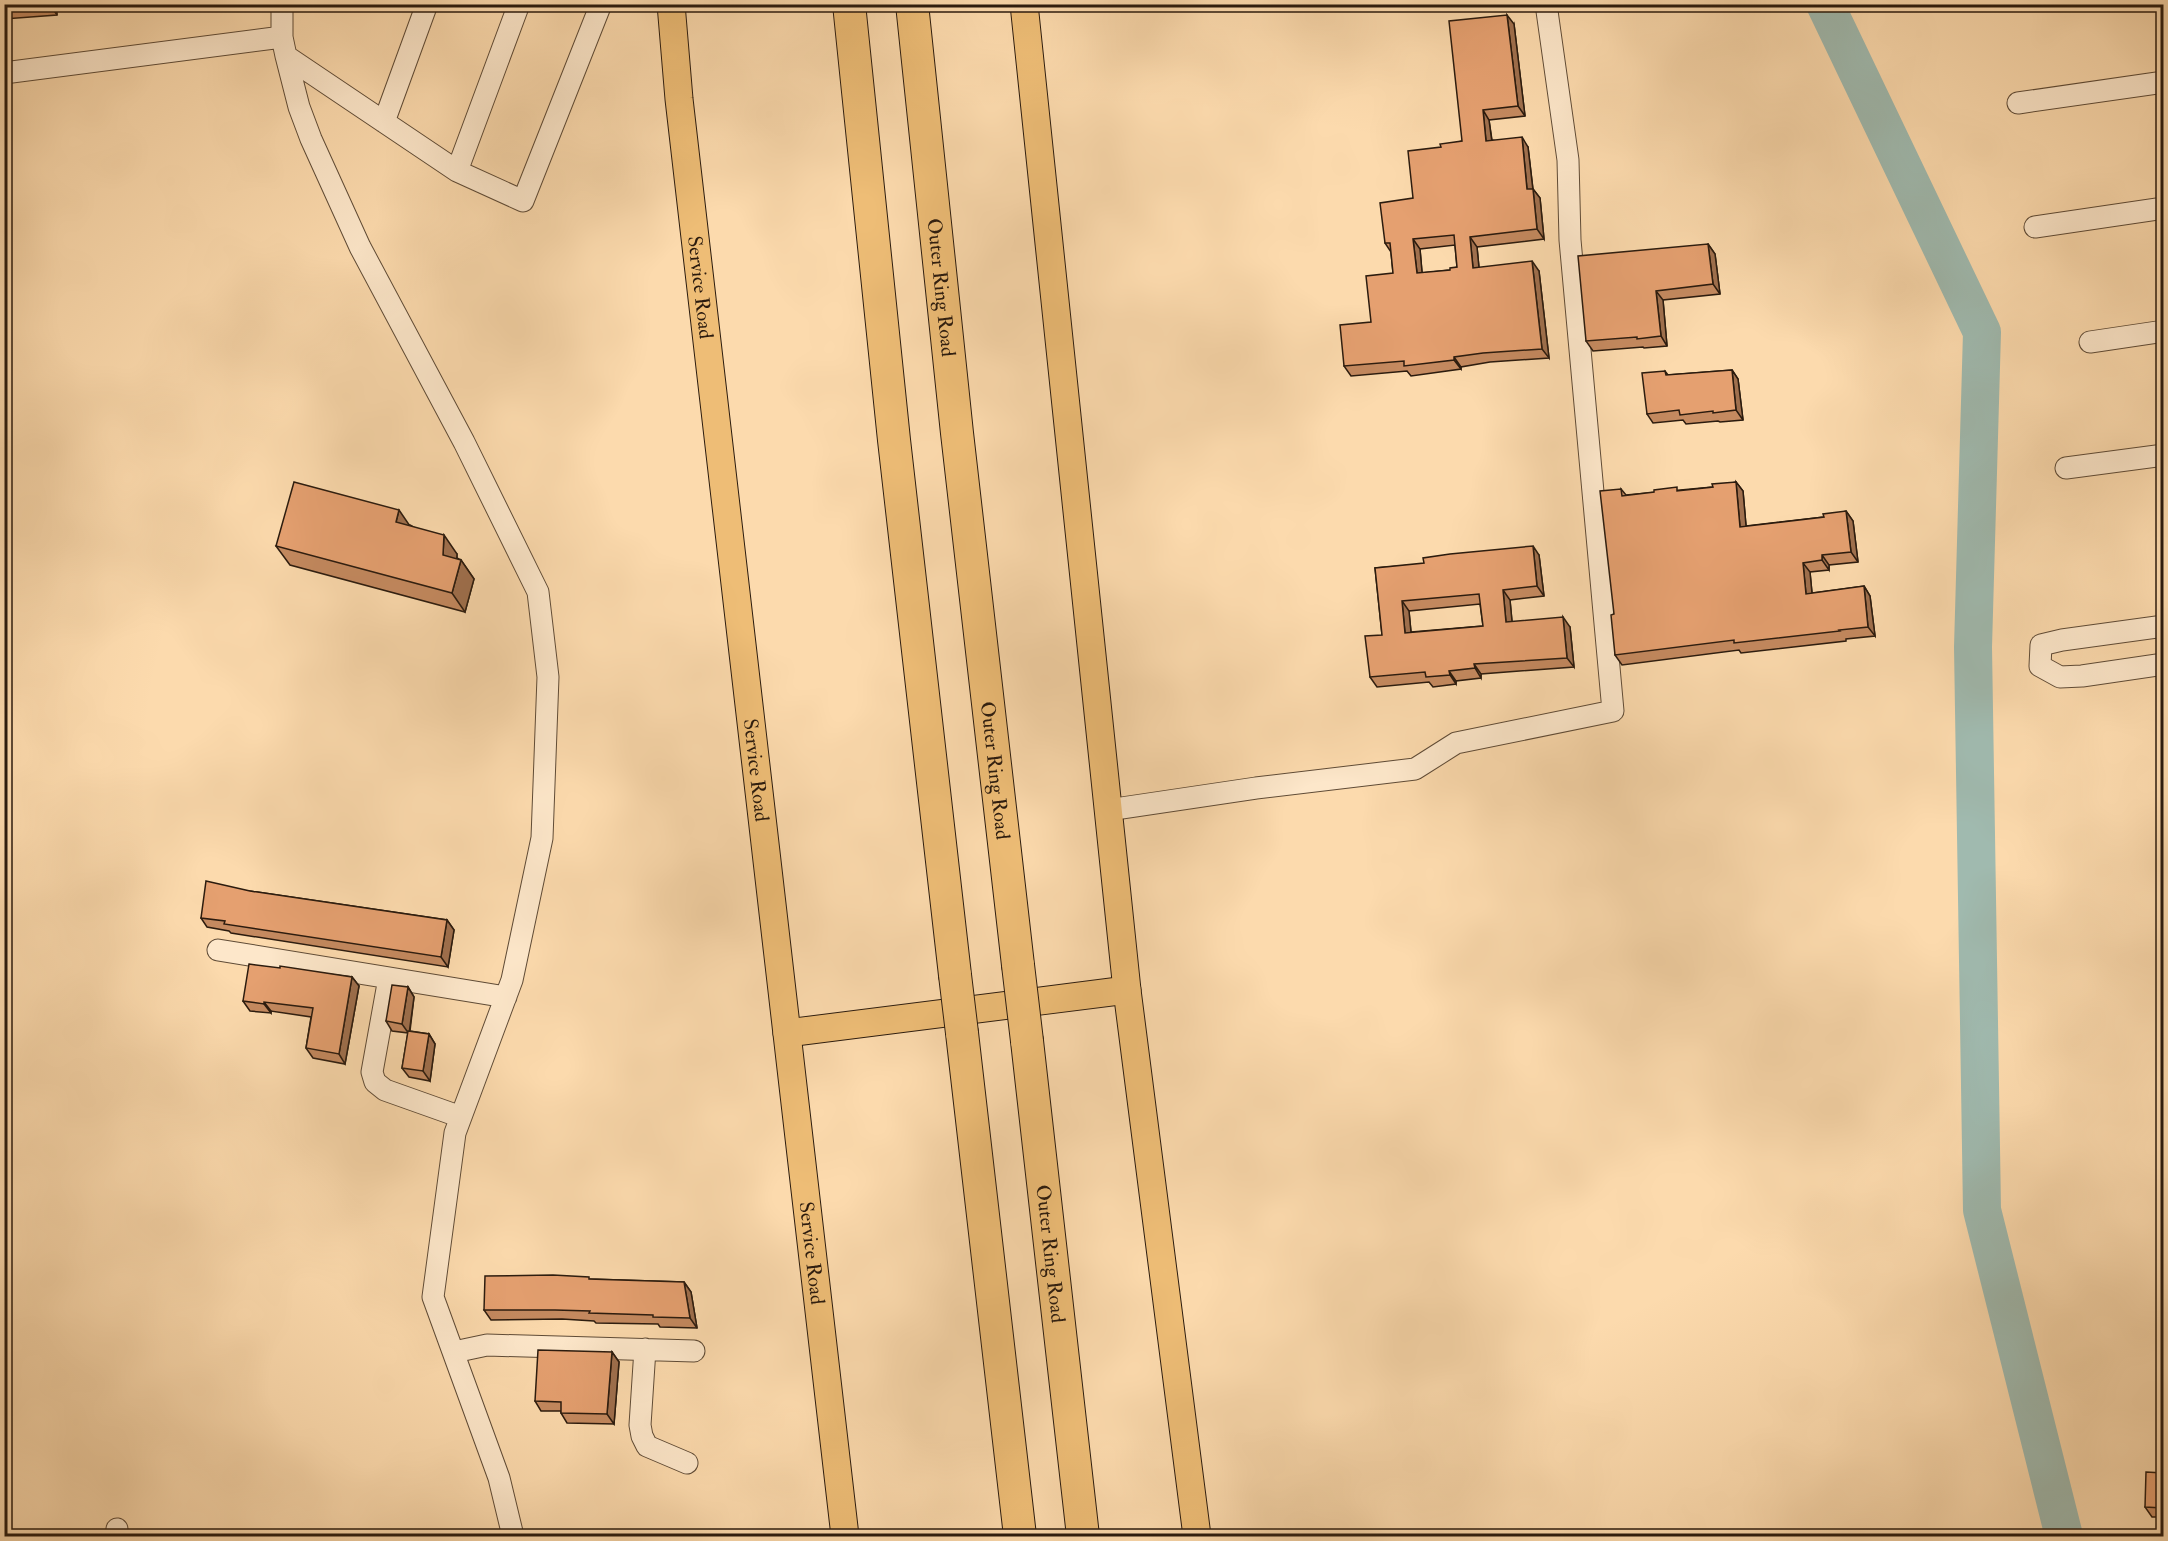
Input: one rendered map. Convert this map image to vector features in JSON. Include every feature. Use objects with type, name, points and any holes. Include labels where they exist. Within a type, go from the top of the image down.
[{"type":"highway","points":[[849,4],[894,440],[1020,1536]]},
{"type":"highway","name":"Outer Ring Road","points":[[912,4],[957,433],[1083,1536]]},
{"type":"main road","name":"Service Road","points":[[671,4],[679,99],[845,1536]]},
{"type":"main road","points":[[1024,4],[1127,990],[1197,1536]]},
{"type":"main road","points":[[787,1033],[1127,990]]},
{"type":"street","points":[[282,4],[284,47],[299,107],[310,139],[360,247],[464,442],[538,592],[548,677],[542,838],[512,980],[455,1133],[433,1297],[499,1478],[513,1536]]},
{"type":"street","points":[[384,122],[428,4]]},
{"type":"street","points":[[457,171],[519,4]]},
{"type":"street","points":[[4,72],[284,47],[384,122],[457,171],[523,201],[601,4]]},
{"type":"street","points":[[1108,810],[1256,788],[1415,770],[1456,743],[1613,711],[1570,240],[1568,160],[1546,4]]},
{"type":"street","points":[[2018,103],[2163,82]]},
{"type":"street","points":[[2035,227],[2163,208]]},
{"type":"street","points":[[2090,342],[2163,332]]},
{"type":"street","points":[[2066,468],[2163,454]]},
{"type":"street","points":[[2163,626],[2062,640],[2042,645],[2040,666],[2060,677],[2163,664]]},
{"type":"street","points":[[218,950],[506,997]]},
{"type":"street","points":[[389,978],[372,1072],[375,1082],[385,1090],[461,1117]]},
{"type":"street","points":[[453,1352],[487,1345],[694,1351]]},
{"type":"street","points":[[645,1349],[640,1425],[642,1436],[647,1446],[687,1463]]},
{"type":"building","points":[[4,4],[50,4],[51,6],[4,9]]},
{"type":"building","points":[[1507,15],[1518,106],[1483,110],[1486,141],[1522,137],[1527,189],[1533,189],[1537,229],[1470,237],[1473,268],[1532,261],[1542,349],[1483,353],[1454,357],[1454,360],[1404,366],[1404,361],[1344,366],[1340,325],[1371,322],[1366,276],[1393,273],[1390,243],[1385,243],[1380,203],[1413,198],[1408,151],[1441,147],[1440,144],[1462,141],[1449,21]],"holes":[[[1454,235],[1457,267],[1450,268],[1450,270],[1417,273],[1413,239]]]},
{"type":"building","points":[[1708,244],[1713,284],[1656,291],[1661,336],[1586,341],[1578,256]]},
{"type":"building","points":[[1732,370],[1736,410],[1680,415],[1679,410],[1647,414],[1642,373],[1665,371],[1666,375]]},
{"type":"building","points":[[294,482],[399,510],[396,522],[444,535],[443,555],[461,560],[452,593],[276,546]]},
{"type":"building","points":[[1736,482],[1740,527],[1824,517],[1823,514],[1846,511],[1851,552],[1822,555],[1822,560],[1803,563],[1806,594],[1864,586],[1868,627],[1734,643],[1734,640],[1615,655],[1611,615],[1614,614],[1600,491],[1621,489],[1622,496],[1677,487],[1677,491]]},
{"type":"building","points":[[1533,546],[1537,586],[1503,590],[1506,622],[1563,617],[1567,658],[1474,664],[1475,668],[1449,671],[1450,675],[1426,677],[1425,672],[1370,677],[1365,636],[1382,635],[1375,568],[1424,563],[1423,558]],"holes":[[[1479,594],[1483,626],[1405,633],[1402,601]]]},
{"type":"building","points":[[206,881],[250,891],[447,920],[441,957],[224,924],[225,921],[201,918]]},
{"type":"building","points":[[249,964],[280,968],[280,966],[352,977],[339,1054],[306,1048],[313,1008],[243,1001]]},
{"type":"building","points":[[392,985],[408,987],[402,1024],[386,1021]]},
{"type":"building","points":[[408,1031],[429,1034],[423,1071],[402,1068]]},
{"type":"building","points":[[485,1276],[589,1277],[589,1279],[684,1282],[690,1318],[589,1313],[590,1311],[484,1310]]},
{"type":"building","points":[[538,1350],[612,1352],[607,1414],[561,1413],[561,1402],[535,1401]]},
{"type":"building","points":[[2146,1472],[2163,1473],[2163,1508],[2145,1507]]},
{"type":"waterway","points":[[1825,4],[1982,332],[1973,647],[1982,1210],[2064,1536]]}]
